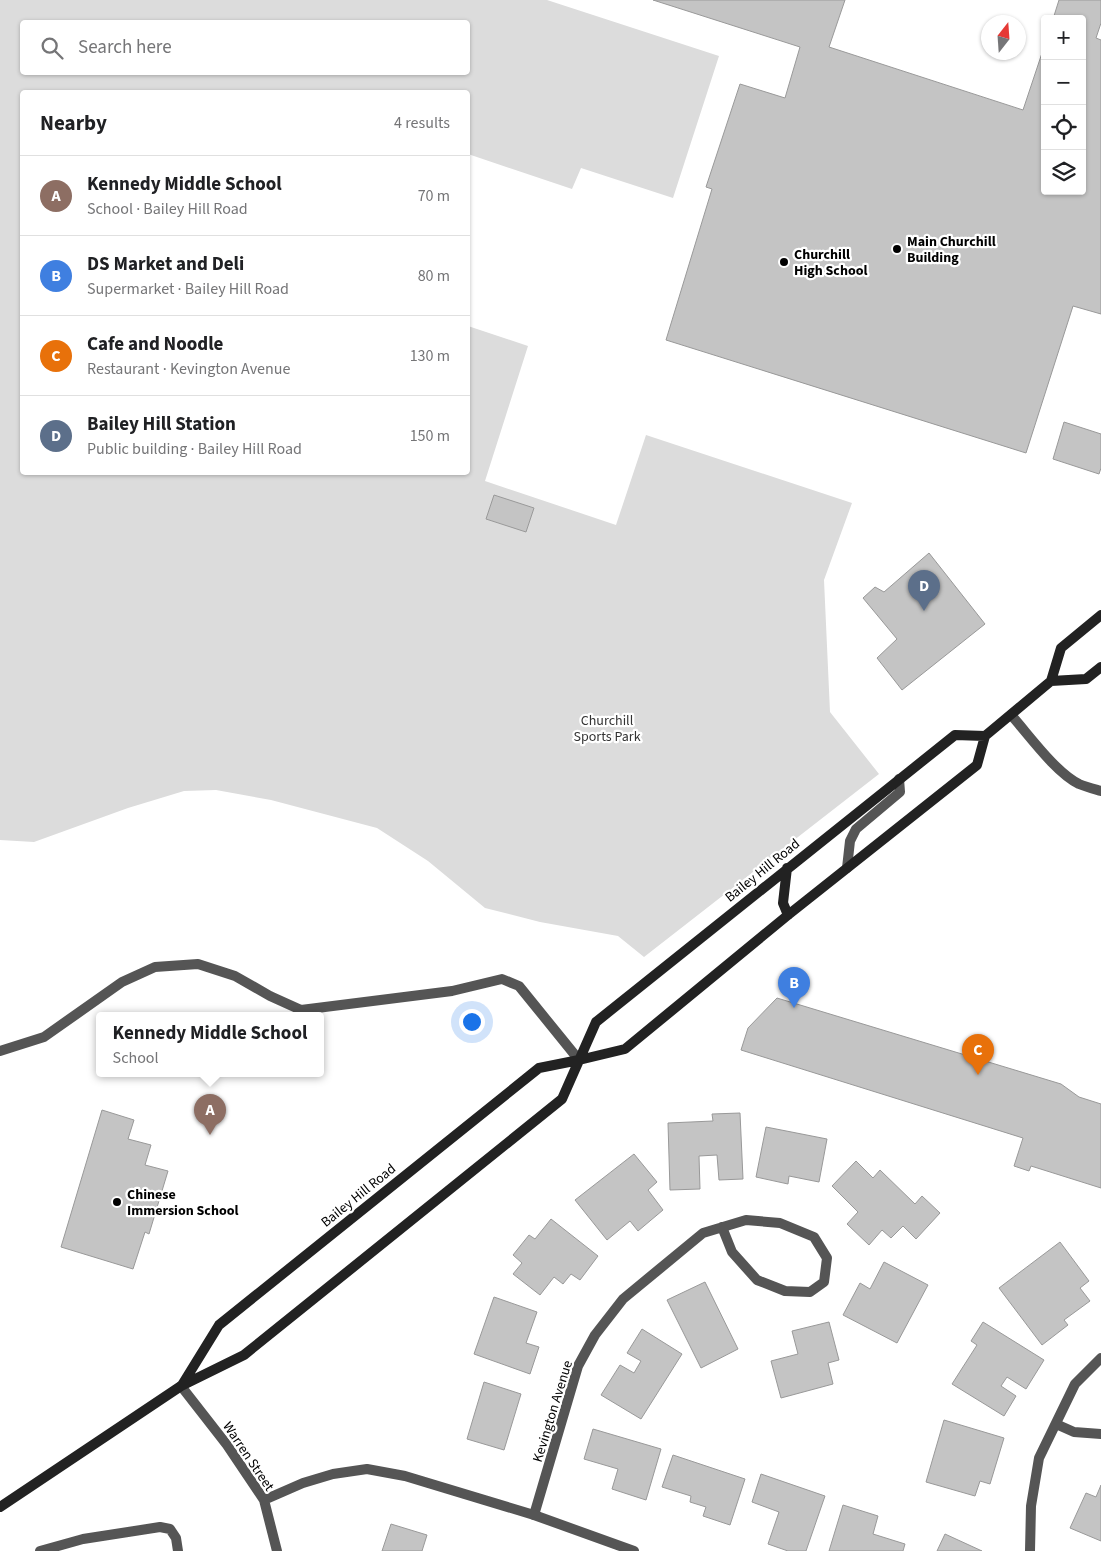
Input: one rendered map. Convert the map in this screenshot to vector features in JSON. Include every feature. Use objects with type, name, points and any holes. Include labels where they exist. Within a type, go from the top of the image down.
[{"type":"main road","points":[[985,736],[1051,681],[1061,648],[1101,615]]},
{"type":"main road","points":[[1051,681],[1086,679],[1101,667]]},
{"type":"main road","name":"Bailey Hill Road","points":[[0,1507],[181,1386],[244,1355],[562,1099],[579,1060],[596,1022],[955,735],[985,736],[977,765],[625,1048],[579,1060],[539,1068],[219,1325],[181,1386]]},
{"type":"main road","points":[[787,868],[783,903],[788,916]]},
{"type":"street","points":[[1011,715],[1064,773],[1078,784],[1101,791]]},
{"type":"street","points":[[847,868],[850,841],[856,829],[900,792],[899,779]]},
{"type":"street","points":[[0,1051],[44,1037],[122,982],[155,967],[198,964],[235,976],[270,996],[301,1010],[452,990],[502,979],[519,986],[579,1060]]},
{"type":"street","name":"Kevington Avenue","points":[[534,1515],[578,1366],[595,1334],[623,1299],[703,1233],[722,1227],[746,1220],[780,1223],[814,1237],[827,1258],[824,1282],[810,1292],[785,1291],[758,1280],[732,1252],[722,1227]]},
{"type":"street","points":[[1030,1551],[1031,1506],[1039,1458],[1075,1384],[1101,1358]]},
{"type":"street","name":"Warren Street","points":[[181,1386],[226,1445],[264,1500],[277,1551]]},
{"type":"street","points":[[1056,1424],[1074,1432],[1101,1434]]},
{"type":"street","points":[[264,1500],[303,1483],[326,1476],[367,1469],[405,1476],[534,1515],[634,1551]]},
{"type":"street","points":[[40,1551],[83,1539],[160,1527],[170,1529],[176,1538],[178,1551]]},
{"type":"green space","name":"Churchill Sports Park","points":[[0,0],[547,0],[719,56],[673,198],[581,168],[572,189],[470,155],[470,90],[20,90],[20,475],[470,475],[470,327],[528,346],[485,481],[616,525],[646,435],[852,503],[824,580],[830,712],[879,774],[644,957],[618,936],[540,922],[485,908],[428,861],[377,828],[271,800],[216,790],[184,791],[128,808],[34,842],[0,840]]},
{"type":"building","name":"Main Churchill Building","points":[[653,0],[845,0],[829,47],[1023,110],[1041,56],[1041,195],[1086,195],[1086,15],[1054,15],[1059,0],[1101,0],[1101,23],[1096,38],[1101,40],[1101,314],[1073,306],[1026,453],[666,340],[712,189],[706,187],[740,84],[785,98],[800,47]]},
{"type":"building","points":[[1064,422],[1101,434],[1101,468],[1099,474],[1053,459]]},
{"type":"building","points":[[494,495],[534,508],[526,532],[486,519]]},
{"type":"building","points":[[929,553],[985,624],[902,690],[877,658],[897,639],[863,598],[875,587],[884,592]]},
{"type":"building","points":[[777,998],[1061,1084],[1079,1097],[1101,1104],[1101,1188],[1031,1166],[1029,1171],[1014,1166],[1023,1138],[741,1050],[748,1028]]},
{"type":"building","name":"Chinese Immersion School","points":[[102,1110],[134,1120],[128,1139],[151,1145],[145,1165],[168,1171],[149,1234],[145,1232],[133,1269],[61,1247]]},
{"type":"building","points":[[740,1113],[743,1179],[719,1180],[717,1155],[699,1156],[700,1189],[670,1190],[668,1123],[713,1121],[712,1114]]},
{"type":"building","points":[[766,1127],[827,1139],[819,1182],[789,1176],[788,1184],[756,1177]]},
{"type":"building","points":[[634,1154],[657,1182],[648,1190],[663,1210],[638,1231],[630,1221],[607,1240],[575,1200]]},
{"type":"building","points":[[856,1161],[873,1178],[880,1170],[915,1204],[922,1196],[940,1213],[916,1239],[903,1226],[891,1238],[882,1230],[869,1245],[847,1224],[858,1212],[832,1186]]},
{"type":"building","points":[[551,1219],[598,1256],[580,1280],[571,1274],[563,1284],[554,1277],[540,1295],[513,1274],[522,1263],[513,1255],[529,1235],[535,1239]]},
{"type":"building","points":[[1060,1242],[1089,1281],[1080,1288],[1090,1301],[1064,1320],[1068,1325],[1042,1345],[999,1288]]},
{"type":"building","points":[[884,1262],[928,1285],[897,1343],[843,1315],[860,1283],[870,1289]]},
{"type":"building","points":[[705,1282],[738,1349],[701,1368],[667,1300]]},
{"type":"building","points":[[494,1297],[537,1312],[526,1343],[539,1347],[530,1374],[474,1354]]},
{"type":"building","points":[[829,1322],[839,1360],[828,1363],[833,1384],[781,1398],[771,1361],[798,1354],[792,1331]]},
{"type":"building","points":[[983,1322],[1044,1360],[1026,1389],[1007,1377],[1001,1386],[1016,1396],[1004,1416],[952,1384],[977,1345],[971,1341]]},
{"type":"building","points":[[642,1329],[682,1354],[641,1419],[601,1395],[620,1365],[634,1373],[641,1361],[627,1353]]},
{"type":"building","points":[[484,1382],[521,1394],[504,1450],[467,1439]]},
{"type":"building","points":[[944,1420],[1004,1438],[990,1484],[980,1481],[975,1496],[926,1482]]},
{"type":"building","points":[[593,1429],[661,1449],[646,1500],[612,1489],[618,1469],[584,1459]]},
{"type":"building","points":[[673,1455],[745,1479],[730,1525],[703,1516],[706,1507],[690,1502],[691,1496],[662,1487]]},
{"type":"building","points":[[761,1474],[825,1496],[806,1551],[788,1551],[768,1544],[779,1512],[752,1502]]},
{"type":"building","points":[[1101,1485],[1101,1541],[1070,1528],[1086,1493],[1096,1497]]},
{"type":"building","points":[[843,1505],[878,1516],[873,1534],[905,1544],[903,1551],[829,1551]]},
{"type":"building","points":[[391,1524],[427,1535],[422,1551],[382,1551]]},
{"type":"building","points":[[945,1534],[982,1551],[937,1551]]},
{"type":"place","name":"Main Churchill Building","points":[[897,249]]},
{"type":"place","name":"Churchill High School","points":[[784,262]]},
{"type":"place","name":"Bailey Hill Station","points":[[924,611]]},
{"type":"place","name":"DS Market and Deli","points":[[794,1008]]},
{"type":"place","name":"Cafe and Noodle","points":[[978,1075]]},
{"type":"place","name":"Kennedy Middle School","points":[[210,1135]]},
{"type":"place","name":"Chinese Immersion School","points":[[117,1202]]}]
